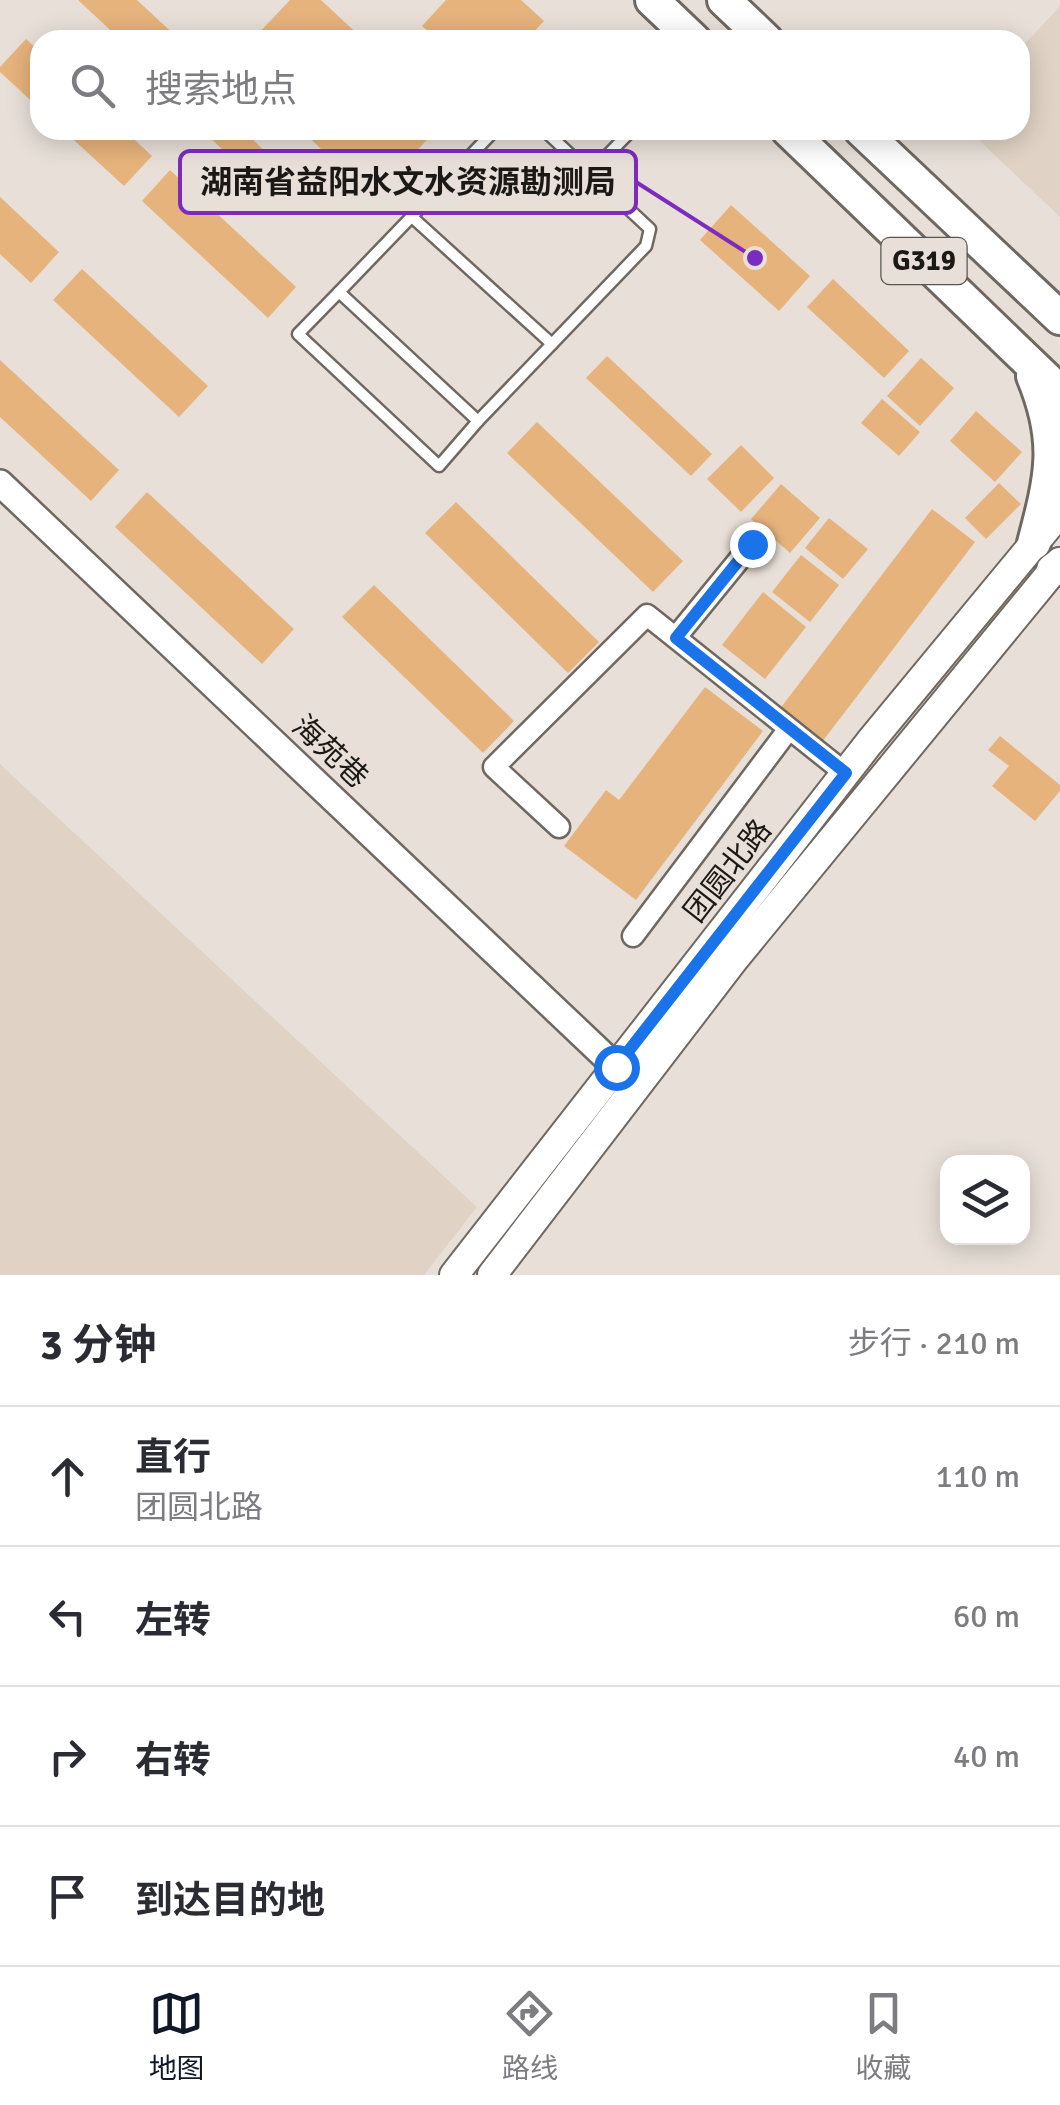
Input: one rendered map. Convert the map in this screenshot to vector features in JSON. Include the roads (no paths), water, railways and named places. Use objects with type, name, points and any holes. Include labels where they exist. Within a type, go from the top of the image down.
[{"type":"main road","points":[[652,0],[684,30]]},
{"type":"main road","points":[[724,0],[756,30]]},
{"type":"main road","name":"G319","points":[[798,140],[1060,392]]},
{"type":"main road","name":"G319","points":[[872,140],[1060,318]]},
{"type":"main road","points":[[1021,354],[1049,406],[1056,448],[1052,560]]},
{"type":"main road","name":"团圆北路","points":[[492,1275],[735,958],[1052,560],[1060,512]]},
{"type":"main road","name":"团圆北路","points":[[454,1275],[846,773],[1052,560]]},
{"type":"street","name":"海苑巷","points":[[0,484],[616,1067]]},
{"type":"street","points":[[676,638],[752,544]]},
{"type":"street","points":[[559,827],[494,767],[648,615],[846,773]]},
{"type":"street","points":[[633,936],[788,730]]},
{"type":"lane","points":[[485,140],[298,334],[439,466],[646,246],[650,229],[554,140]]},
{"type":"lane","points":[[589,174],[622,140]]},
{"type":"lane","points":[[412,217],[552,344]]},
{"type":"lane","points":[[339,292],[478,422]]},
{"type":"place","name":"湖南省益阳水文水资源勘测局","points":[[755,258]]}]
